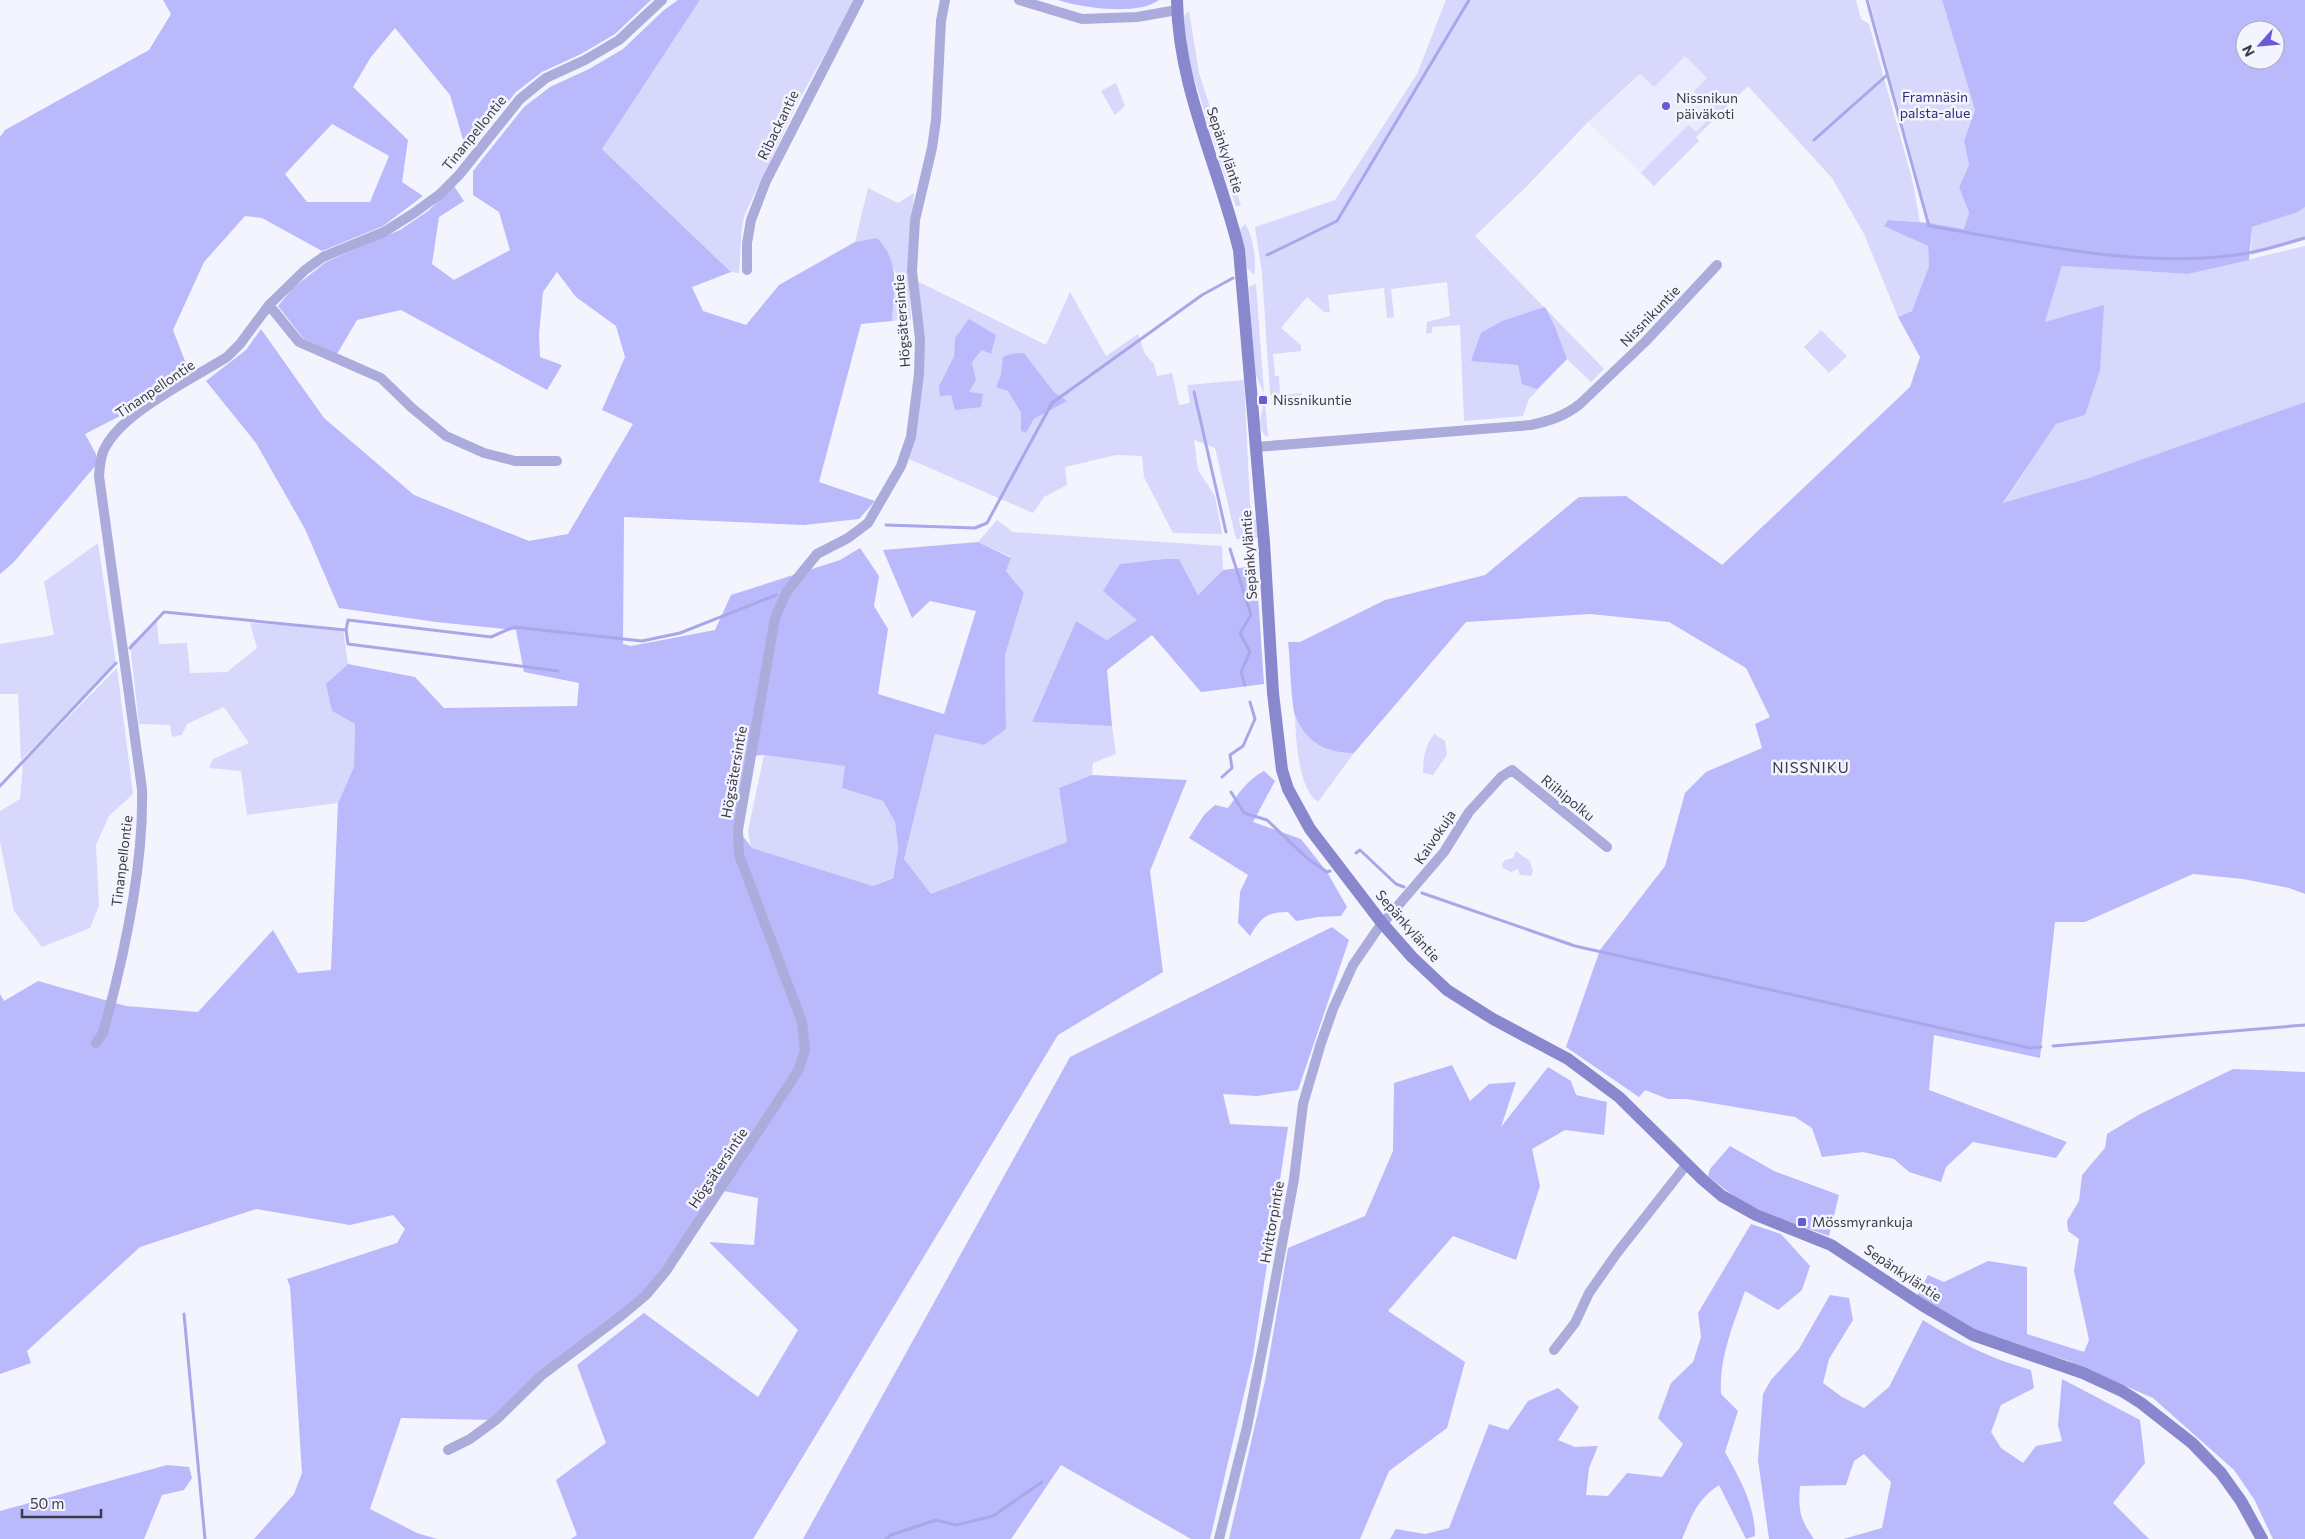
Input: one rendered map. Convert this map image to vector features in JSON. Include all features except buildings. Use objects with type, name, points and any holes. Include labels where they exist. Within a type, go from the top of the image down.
[{"type":"street","name":"Tinanpellontie","points":[[96,1043],[105,1024],[122,958],[143,824],[142,790],[99,476],[101,458],[106,446],[124,423],[227,358],[269,305],[305,270],[323,257],[384,232],[433,199],[459,175],[520,99],[546,78],[585,60],[619,40],[662,0]]},
{"type":"street","name":"Ribackantie","points":[[747,270],[747,243],[750,228],[766,181],[858,0]]},
{"type":"street","name":"Högsätersintie","points":[[448,1450],[470,1439],[496,1420],[542,1375],[646,1295],[666,1272],[798,1071],[805,1050],[802,1022],[739,855],[738,830],[775,618],[787,591],[817,554],[848,538],[868,522],[901,466],[911,437],[919,374],[920,339],[912,271],[915,220],[932,148],[936,120],[941,20],[945,0]]},
{"type":"street","points":[[1019,0],[1082,19],[1137,17],[1177,5]]},
{"type":"street","name":"Sepänkyläntie","points":[[1177,5],[1178,31],[1186,75],[1231,218],[1239,250],[1256,447],[1273,693],[1282,770],[1288,789],[1310,829],[1382,923],[1412,957],[1447,990],[1493,1019],[1568,1059],[1598,1080],[1638,1114],[1687,1164],[1722,1196],[1756,1215],[1831,1245],[1922,1305],[1967,1332],[1997,1344],[2083,1372],[2122,1391],[2141,1403],[2192,1443],[2221,1473],[2242,1501],[2262,1539]]},
{"type":"street","name":"Nissnikuntie","points":[[1256,447],[1530,426],[1551,421],[1569,413],[1580,404],[1645,342],[1717,265]]},
{"type":"street","points":[[269,305],[299,342],[382,378],[412,408],[446,436],[484,453],[515,460],[557,461]]},
{"type":"street","name":"Kaivokuja","points":[[1382,923],[1444,852],[1469,812],[1501,777],[1512,770]]},
{"type":"street","name":"Riihipolku","points":[[1512,770],[1607,847]]},
{"type":"street","name":"Hvittorpintie","points":[[1219,1539],[1247,1427],[1267,1329],[1294,1179],[1306,1089],[1333,1008],[1353,965],[1382,923]]},
{"type":"street","points":[[1554,1350],[1574,1323],[1589,1293],[1617,1253],[1687,1164]]},
{"type":"shaded area","points":[[163,0],[651,0],[615,34],[581,54],[542,72],[516,92],[467,153],[450,95],[395,28],[371,57],[353,87],[408,140],[402,182],[423,196],[383,226],[322,251],[262,218],[245,216],[204,262],[173,330],[192,379],[85,434],[96,454],[96,465],[13,563],[0,574],[0,137],[5,130],[149,50],[171,14]],"holes":[[[332,124],[389,156],[370,202],[307,202],[285,174]]]},
{"type":"shaded area","points":[[678,0],[700,0],[602,149],[731,272],[692,287],[703,311],[746,325],[779,285],[855,242],[877,238],[885,247],[893,267],[894,298],[892,321],[861,324],[819,482],[875,501],[859,519],[804,525],[624,517],[623,644],[631,646],[715,630],[731,595],[840,560],[860,548],[879,576],[874,606],[888,629],[878,694],[944,714],[976,611],[930,601],[912,618],[883,550],[978,542],[1011,558],[1006,571],[1024,593],[1005,655],[1006,729],[984,745],[935,734],[904,859],[931,894],[1067,842],[1059,788],[1092,775],[1187,780],[1150,871],[1163,972],[1058,1035],[753,1539],[571,1539],[577,1535],[556,1480],[606,1443],[577,1365],[644,1313],[758,1397],[798,1330],[709,1242],[754,1245],[758,1198],[719,1190],[666,1271],[496,1420],[401,1418],[370,1509],[417,1533],[437,1539],[254,1539],[294,1494],[302,1473],[290,1286],[287,1279],[397,1243],[405,1229],[393,1215],[350,1225],[256,1209],[140,1247],[27,1351],[31,1363],[0,1374],[0,994],[4,1001],[38,981],[126,1006],[198,1012],[273,930],[298,973],[331,970],[338,803],[354,767],[355,724],[332,711],[326,684],[348,664],[415,677],[444,708],[577,706],[579,683],[524,672],[516,630],[436,622],[339,608],[305,529],[256,443],[206,381],[246,350],[261,329],[324,418],[414,495],[529,541],[568,534],[633,424],[602,410],[625,357],[616,326],[576,297],[557,272],[543,292],[539,334],[540,357],[562,365],[547,390],[401,310],[357,320],[337,354],[303,338],[278,306],[293,288],[326,262],[400,230],[428,211],[454,186],[464,201],[439,217],[432,264],[454,280],[510,250],[499,212],[473,195],[473,171],[524,107],[550,87],[589,69],[623,49],[664,10]],"holes":[[[764,755],[845,766],[842,788],[883,801],[895,822],[898,849],[893,878],[873,886],[752,848],[738,830],[751,756]]]},
{"type":"shaded area","points":[[1058,0],[1159,0],[1138,8],[1110,9],[1081,6]]},
{"type":"shaded area","points":[[1942,0],[2305,0],[2305,207],[2298,212],[2252,227],[2249,260],[2188,274],[2062,266],[2045,322],[2104,305],[2100,370],[2085,415],[2056,424],[2003,503],[2089,478],[2305,402],[2305,894],[2289,888],[2243,879],[2193,874],[2085,922],[2055,922],[2040,1058],[1934,1035],[1929,1090],[2067,1142],[2056,1158],[1973,1142],[1946,1167],[1941,1182],[1909,1172],[1894,1159],[1863,1152],[1822,1157],[1812,1128],[1795,1117],[1687,1099],[1668,1099],[1645,1090],[1639,1097],[1566,1047],[1600,950],[1665,866],[1685,793],[1706,772],[1762,748],[1755,724],[1770,717],[1746,668],[1669,622],[1590,614],[1466,622],[1354,753],[1344,753],[1319,745],[1301,727],[1296,718],[1288,642],[1300,642],[1385,600],[1485,575],[1579,497],[1626,496],[1722,565],[1910,387],[1920,357],[1898,317],[1912,311],[1929,266],[1928,246],[1884,226],[1888,220],[1930,223],[1964,229],[1969,213],[1959,187],[1969,165],[1964,141],[1975,110]]},
{"type":"shaded area","name":"Nissnikun päiväkoti","points":[[1688,26],[1748,86],[1696,137],[1699,141],[1654,186],[1588,122],[1629,86]]},
{"type":"shaded area","points":[[1545,307],[1567,359],[1537,389],[1522,384],[1518,365],[1471,361],[1481,333],[1502,321]]},
{"type":"shaded area","points":[[969,319],[996,335],[991,354],[982,350],[972,362],[976,380],[969,392],[983,394],[981,407],[955,410],[951,395],[940,396],[939,386],[954,356],[955,338]]},
{"type":"shaded area","points":[[1024,353],[1054,392],[1067,401],[1034,419],[1026,433],[1021,431],[1021,413],[1008,391],[996,387],[1001,374],[1003,357]]},
{"type":"shaded area","points":[[1179,559],[1198,595],[1223,570],[1256,566],[1264,684],[1201,692],[1152,635],[1107,670],[1112,726],[1032,722],[1076,621],[1107,640],[1137,620],[1103,591],[1120,564]]},
{"type":"shaded area","points":[[1264,771],[1275,781],[1253,822],[1301,839],[1327,872],[1347,907],[1341,916],[1318,917],[1296,921],[1288,912],[1274,913],[1261,920],[1250,936],[1238,923],[1240,892],[1248,875],[1189,838],[1204,815],[1215,805],[1228,808],[1248,783]]},
{"type":"shaded area","points":[[1332,927],[1349,940],[1298,1090],[1257,1096],[1223,1094],[1230,1124],[1288,1127],[1253,1356],[1210,1539],[1191,1539],[1061,1465],[1011,1539],[803,1539],[1070,1057]]},
{"type":"shaded area","points":[[1452,1065],[1470,1101],[1489,1084],[1516,1082],[1501,1127],[1548,1067],[1571,1081],[1576,1095],[1607,1102],[1604,1135],[1565,1130],[1532,1149],[1540,1186],[1516,1260],[1453,1236],[1388,1311],[1465,1362],[1447,1428],[1389,1471],[1360,1539],[1229,1539],[1265,1381],[1288,1248],[1365,1216],[1393,1151],[1394,1083]]},
{"type":"shaded area","points":[[2233,1069],[2305,1072],[2305,1539],[2273,1539],[2254,1499],[2234,1470],[2153,1398],[2066,1360],[1989,1336],[1959,1323],[1917,1296],[1928,1275],[1944,1282],[1988,1261],[2027,1267],[2027,1334],[2084,1352],[2089,1340],[2074,1271],[2079,1239],[2068,1231],[2067,1221],[2079,1201],[2082,1175],[2105,1148],[2107,1134],[2140,1114]]},
{"type":"shaded area","points":[[1730,1146],[1774,1171],[1839,1195],[1829,1236],[1773,1217],[1736,1198],[1708,1176],[1710,1169]]},
{"type":"shaded area","points":[[1751,1224],[1781,1234],[1810,1266],[1802,1290],[1778,1310],[1745,1291],[1732,1329],[1722,1368],[1721,1394],[1738,1411],[1725,1452],[1741,1482],[1749,1503],[1755,1536],[1746,1539],[1719,1485],[1700,1502],[1692,1515],[1682,1539],[1390,1539],[1396,1529],[1425,1534],[1449,1528],[1489,1424],[1508,1430],[1528,1401],[1558,1388],[1579,1407],[1558,1440],[1575,1447],[1598,1446],[1589,1468],[1586,1495],[1608,1496],[1627,1473],[1662,1477],[1683,1444],[1658,1418],[1671,1383],[1693,1362],[1701,1337],[1698,1313]]},
{"type":"shaded area","points":[[1830,1295],[1849,1298],[1853,1320],[1829,1359],[1823,1383],[1842,1397],[1864,1408],[1889,1387],[1923,1320],[1975,1349],[2002,1361],[2031,1370],[2034,1388],[2001,1405],[1991,1432],[2001,1448],[2023,1463],[2036,1446],[2062,1441],[2058,1425],[2062,1379],[2140,1420],[2145,1463],[2113,1503],[2149,1539],[1843,1539],[1882,1528],[1891,1482],[1864,1454],[1854,1461],[1846,1485],[1800,1486],[1799,1502],[1801,1514],[1814,1539],[1769,1539],[1758,1460],[1763,1394],[1771,1380],[1799,1349]]},
{"type":"shaded area","points":[[167,1465],[189,1467],[192,1478],[184,1490],[162,1495],[144,1539],[0,1539],[0,1511]]},
{"type":"green space","points":[[700,0],[855,0],[798,102],[745,214],[742,227],[739,273],[731,272],[602,149]]},
{"type":"green space","points":[[1446,0],[1856,0],[1861,19],[1869,24],[1912,179],[1920,222],[1888,220],[1928,246],[1929,266],[1912,311],[1898,317],[1864,234],[1832,178],[1748,86],[1696,137],[1699,141],[1654,186],[1641,173],[1688,125],[1696,132],[1715,112],[1694,91],[1707,78],[1685,56],[1654,87],[1640,74],[1588,122],[1528,185],[1475,236],[1604,369],[1591,382],[1567,359],[1529,399],[1523,416],[1464,421],[1460,325],[1432,327],[1432,333],[1426,334],[1427,322],[1450,316],[1447,282],[1391,289],[1394,317],[1387,318],[1384,288],[1328,295],[1330,312],[1324,312],[1307,297],[1281,328],[1301,345],[1301,351],[1273,354],[1275,376],[1279,376],[1280,395],[1302,393],[1302,395],[1273,398],[1270,394],[1262,273],[1255,227],[1335,200],[1417,74]]},
{"type":"green space","name":"Framnäsin palsta-alue","points":[[1869,0],[1942,0],[1975,110],[1964,141],[1969,165],[1959,187],[1969,213],[1965,229],[1930,223]]},
{"type":"green space","points":[[1189,11],[1199,73],[1224,151],[1222,152],[1217,150],[1215,146],[1188,58],[1182,18]]},
{"type":"green space","points":[[1116,83],[1125,106],[1115,115],[1101,91]]},
{"type":"green space","points":[[1222,157],[1226,158],[1241,206],[1236,206],[1219,160]]},
{"type":"green space","points":[[868,188],[898,203],[914,193],[908,272],[911,319],[892,321],[896,273],[877,238],[855,242]]},
{"type":"green space","points":[[2305,207],[2305,240],[2251,255],[2252,227],[2298,212]]},
{"type":"green space","points":[[1245,224],[1254,249],[1254,275],[1247,268],[1240,230]]},
{"type":"green space","points":[[2305,246],[2305,402],[2089,478],[2003,504],[2056,424],[2085,415],[2045,322],[2062,266],[2188,274]]},
{"type":"green space","points":[[915,280],[1046,345],[1070,292],[1106,356],[1138,334],[1145,354],[1154,364],[1157,376],[1172,373],[1179,405],[1190,403],[1187,385],[1244,380],[1250,504],[1256,522],[1258,537],[1249,540],[1236,539],[1215,448],[1194,440],[1198,470],[1215,496],[1222,534],[1173,533],[1144,477],[1142,456],[1116,455],[1065,467],[1067,485],[1044,497],[1033,513],[909,459],[916,428]],"holes":[[[955,338],[982,350],[972,362],[976,380],[955,410],[951,395],[939,386],[954,356]],[[1024,353],[1054,392],[1066,401],[1034,419],[1026,433],[1021,431],[1021,413],[1008,391],[996,386],[1001,374]]]},
{"type":"green space","points":[[1256,284],[1264,394],[1255,373],[1249,287]]},
{"type":"green space","points":[[1821,330],[1847,356],[1829,373],[1804,347]]},
{"type":"green space","points":[[1265,404],[1267,437],[1260,427],[1263,405]]},
{"type":"green space","points":[[997,520],[1013,532],[1222,546],[1223,570],[1198,595],[1179,559],[1120,564],[1137,620],[1107,640],[1076,621],[1032,722],[1112,726],[1116,754],[1093,763],[1092,775],[1059,788],[1067,842],[930,895],[904,859],[935,734],[984,745],[1006,729],[1005,655],[1024,593],[1006,571],[1011,557],[978,542]]},
{"type":"green space","points":[[98,543],[116,663],[21,760],[18,694],[0,694],[0,644],[54,635],[44,582]]},
{"type":"green space","points":[[157,621],[159,644],[187,643],[190,673],[227,672],[257,648],[250,623],[343,629],[348,664],[327,684],[332,711],[355,724],[354,767],[338,803],[247,815],[241,771],[209,768],[213,759],[249,743],[224,707],[187,724],[182,735],[172,737],[170,725],[139,724],[130,644]]},
{"type":"green space","points":[[117,668],[133,794],[109,816],[96,845],[99,905],[90,928],[42,947],[14,911],[0,842],[0,811],[20,799],[23,763]]},
{"type":"green space","points":[[1295,717],[1307,733],[1319,744],[1333,751],[1354,753],[1318,802],[1311,795],[1302,775],[1297,750]]},
{"type":"green space","points":[[1434,734],[1445,741],[1447,755],[1433,775],[1423,773],[1423,768],[1424,757]]},
{"type":"green space","points":[[764,755],[846,766],[842,788],[883,801],[895,822],[898,849],[893,877],[873,886],[751,848],[748,831]]},
{"type":"green space","points":[[1516,851],[1530,861],[1533,871],[1531,876],[1520,875],[1518,869],[1511,872],[1503,868],[1502,864],[1505,860],[1513,858]]},
{"type":"waterway","points":[[1267,255],[1337,221],[1469,0]]},
{"type":"waterway","points":[[1867,0],[1929,226],[2077,251],[2152,258],[2190,259],[2237,255],[2305,238]]},
{"type":"waterway","points":[[1814,140],[1887,75]]},
{"type":"waterway","points":[[886,525],[975,528],[987,523],[1052,403],[1202,295],[1233,278]]},
{"type":"waterway","points":[[1194,392],[1226,532]]},
{"type":"waterway","points":[[1230,549],[1251,615],[1240,633],[1250,652],[1241,672],[1245,685]]},
{"type":"waterway","points":[[130,648],[164,612],[346,630],[348,620],[491,637],[514,627],[642,641],[680,633],[776,595]]},
{"type":"waterway","points":[[346,630],[348,644],[558,671]]},
{"type":"waterway","points":[[0,786],[116,663]]},
{"type":"waterway","points":[[1222,777],[1232,768],[1230,755],[1243,746],[1255,719],[1250,702]]},
{"type":"waterway","points":[[1231,792],[1244,813],[1267,820],[1307,858],[1327,872],[1330,871]]},
{"type":"waterway","points":[[1356,853],[1360,850],[1396,884],[1404,887]]},
{"type":"waterway","points":[[1422,893],[1575,946],[2030,1048],[2041,1047]]},
{"type":"waterway","points":[[2053,1046],[2305,1025]]},
{"type":"waterway","points":[[184,1314],[205,1539]]},
{"type":"waterway","points":[[886,1539],[891,1535],[936,1520],[956,1525],[993,1516],[1042,1482]]},
{"type":"place","name":"Nissnikun päiväkoti","points":[[1666,106]]},
{"type":"place","name":"Nissnikuntie","points":[[1263,400]]},
{"type":"place","name":"Mössmyrankuja","points":[[1802,1222]]},
{"type":"district","name":"NISSNIKU","points":[[1811,768]]}]
